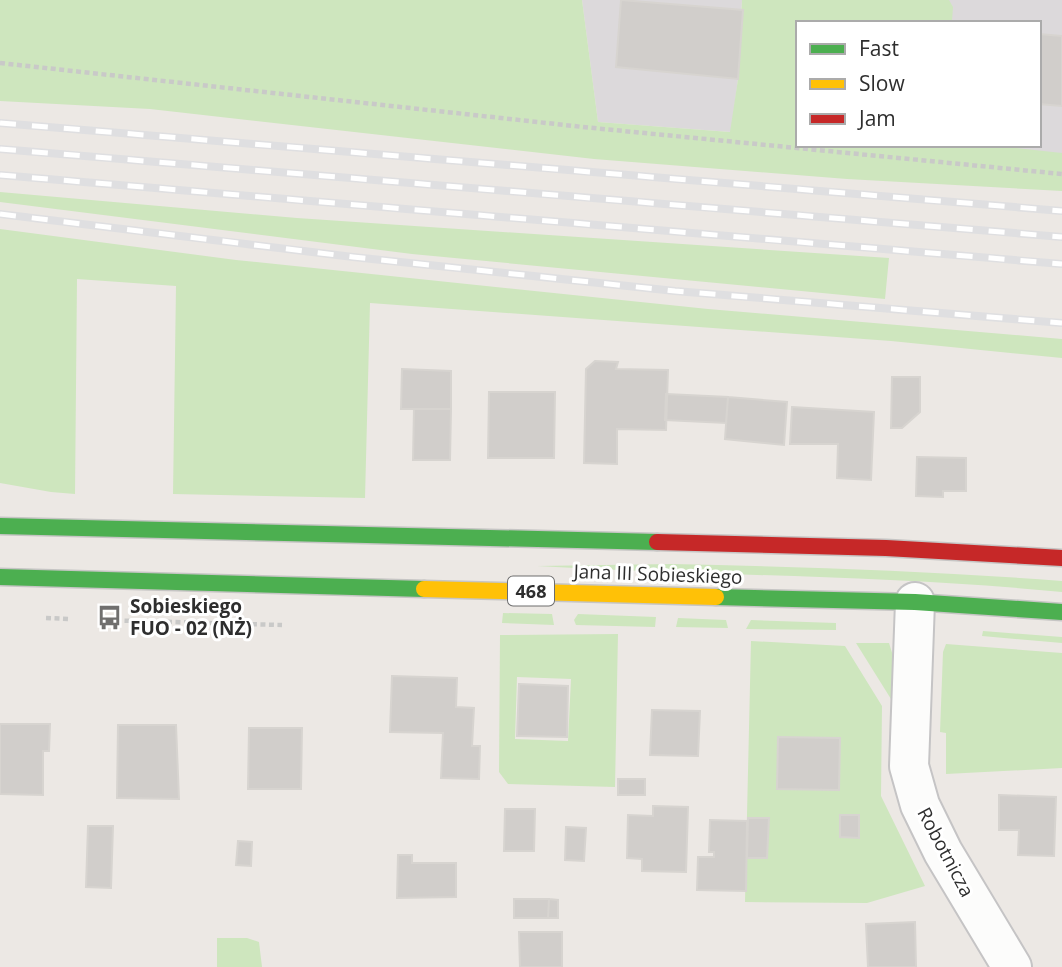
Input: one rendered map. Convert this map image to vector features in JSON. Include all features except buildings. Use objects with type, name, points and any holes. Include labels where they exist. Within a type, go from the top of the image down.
[{"type":"main road","name":"Jana III Sobieskiego","points":[[0,526],[886,548],[1062,558]]},
{"type":"main road","name":"Jana III Sobieskiego","points":[[0,577],[915,603],[1062,612]]},
{"type":"street","name":"Robotnicza","points":[[915,603],[909,766],[920,805],[943,852],[1012,967]]},
{"type":"path","points":[[0,63],[583,127],[1062,174]]},
{"type":"shaded area","points":[[582,0],[742,0],[738,79],[731,132],[598,122]]},
{"type":"shaded area","points":[[944,0],[1062,0],[1062,159],[948,147],[1041,147],[1041,21],[942,21]]},
{"type":"green space","points":[[0,0],[582,0],[598,122],[730,132],[738,79],[742,0],[949,0],[953,7],[952,21],[796,21],[796,147],[1006,147],[1062,153],[1062,191],[847,179],[594,159],[150,109],[0,101]]},
{"type":"green space","points":[[0,192],[297,218],[889,258],[885,299],[412,254],[0,202]]},
{"type":"green space","points":[[0,229],[236,260],[708,309],[1062,339],[1062,358],[891,341],[370,303],[365,498],[173,494],[176,286],[77,279],[75,494],[51,492],[0,483]]},
{"type":"green space","points":[[672,564],[867,570],[1062,581],[1062,592],[931,582],[537,566]]},
{"type":"green space","points":[[503,613],[552,614],[554,625],[502,623]]},
{"type":"green space","points":[[578,614],[656,617],[655,627],[576,625],[574,620]]},
{"type":"green space","points":[[678,618],[726,620],[728,628],[676,627]]},
{"type":"green space","points":[[751,620],[836,623],[836,630],[746,629]]},
{"type":"green space","points":[[983,631],[1062,637],[1062,643],[982,636]]},
{"type":"green space","points":[[618,634],[615,787],[508,784],[499,772],[500,635]],"holes":[[[517,677],[571,679],[568,741],[515,739]]]},
{"type":"green space","points":[[751,641],[845,646],[882,706],[881,796],[925,886],[867,903],[745,902]]},
{"type":"green space","points":[[856,643],[889,643],[894,659],[895,701],[891,699]]},
{"type":"green space","points":[[946,644],[1062,653],[1062,768],[946,774],[946,733],[940,732],[943,652]]},
{"type":"green space","points":[[217,938],[247,938],[259,942],[262,967],[217,967]]},
{"type":"railway","points":[[0,123],[1062,211]]},
{"type":"railway","points":[[0,149],[1062,237]]},
{"type":"railway","points":[[0,175],[1062,264]]},
{"type":"railway","points":[[0,214],[353,257],[675,291],[1062,323]]},
{"type":"traffic: fast","points":[[0,526],[657,542]]},
{"type":"traffic: fast","points":[[0,577],[424,589]]},
{"type":"traffic: fast","points":[[716,597],[915,602],[1062,612]]},
{"type":"traffic: slow","points":[[424,589],[716,597]]},
{"type":"traffic: jam","points":[[657,542],[886,548],[1062,558]]},
{"type":"place","name":"Sobieskiego FUO - 02 (NŻ)","points":[[110,617]]}]
